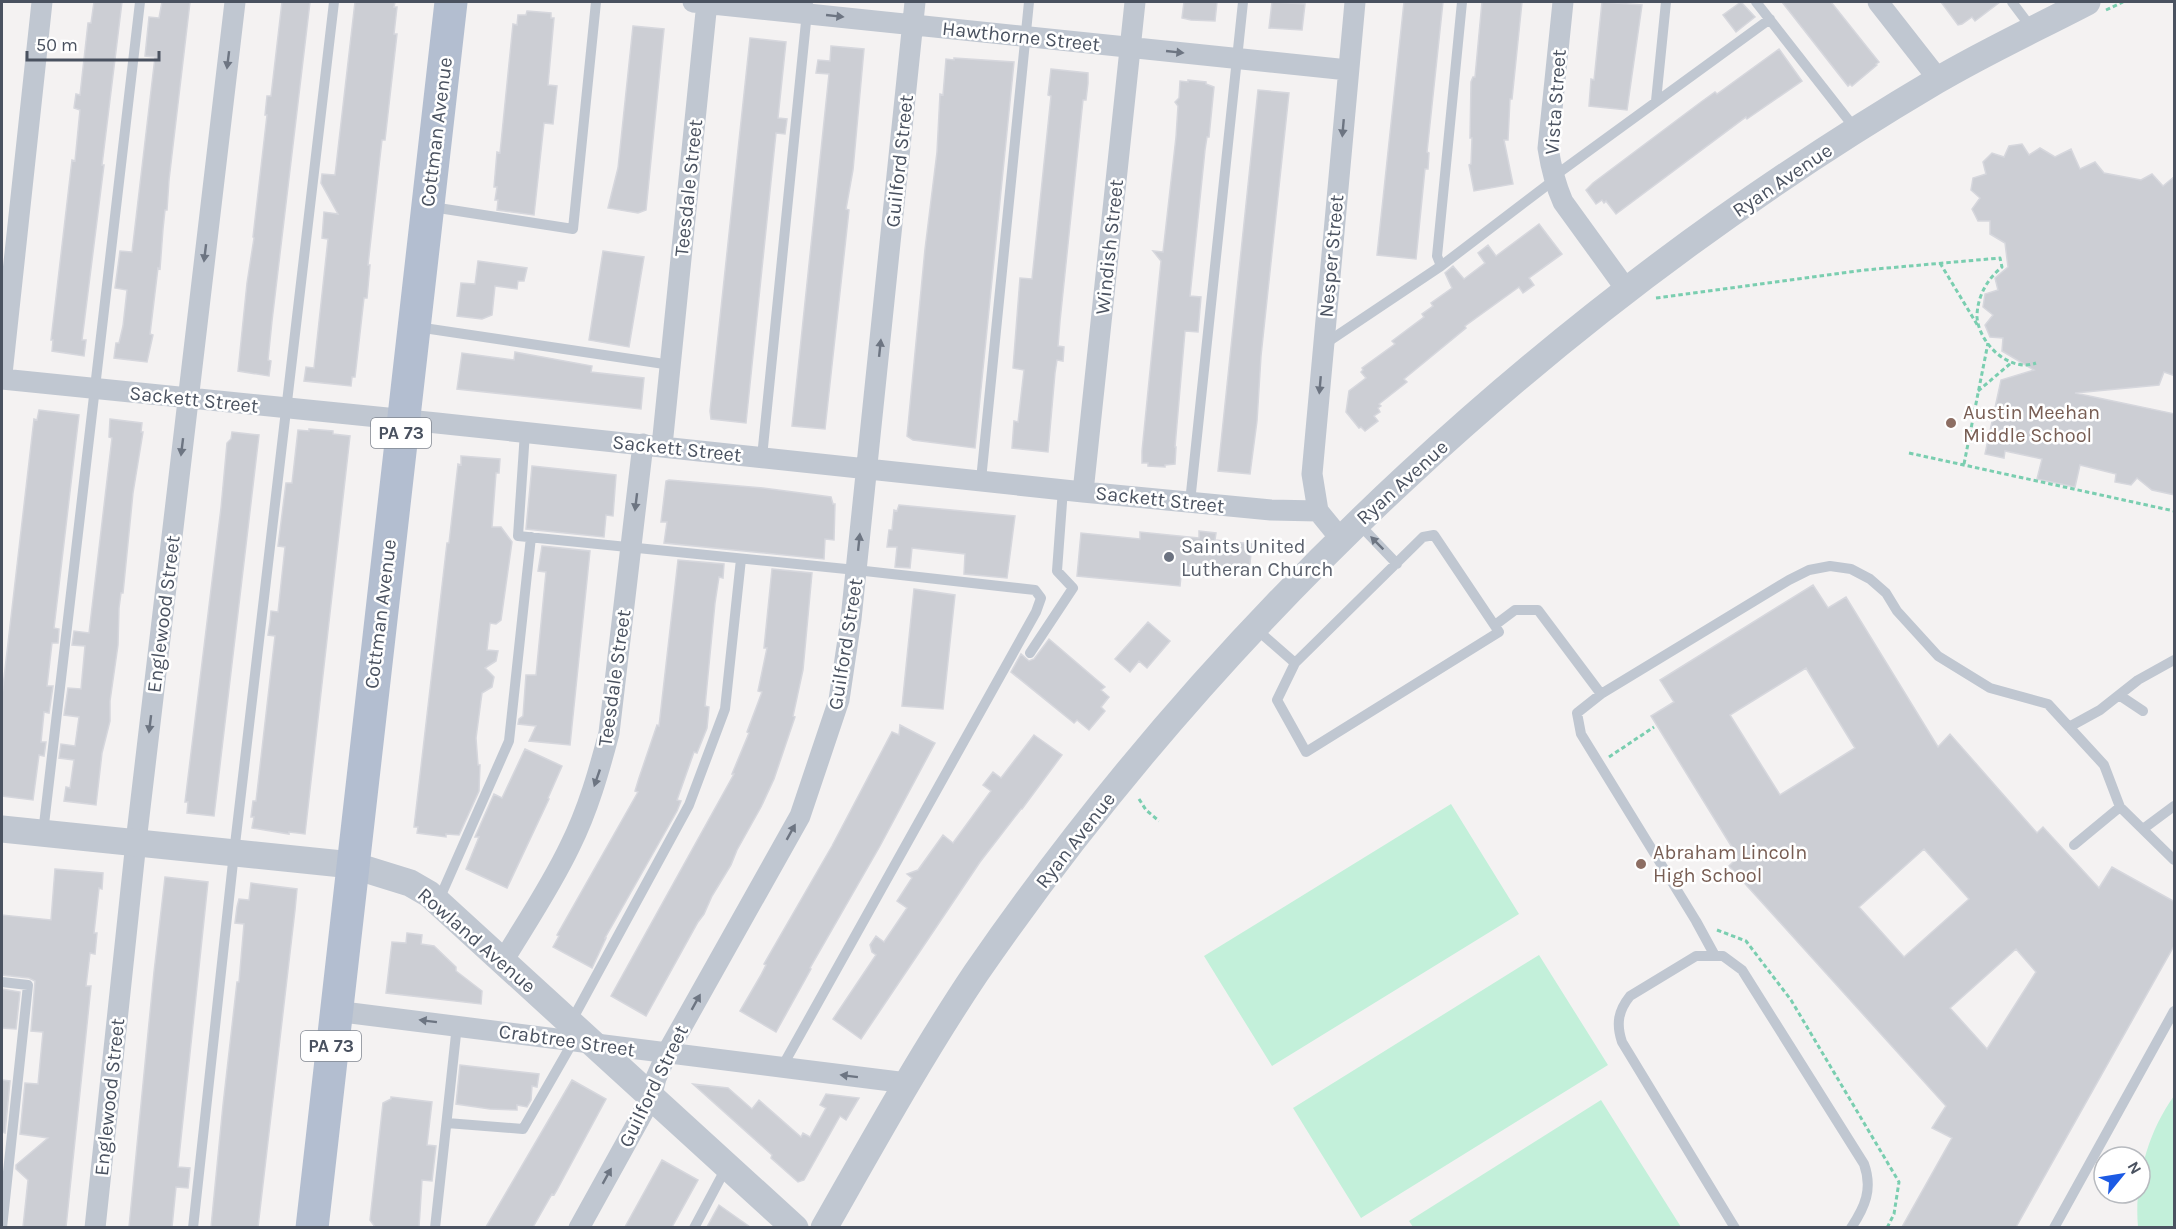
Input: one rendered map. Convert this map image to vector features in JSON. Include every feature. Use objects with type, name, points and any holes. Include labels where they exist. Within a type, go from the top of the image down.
[{"type":"main road","name":"Cottman Avenue","points":[[312,1227],[451,2]]},
{"type":"street","points":[[2,374],[42,2]]},
{"type":"street","name":"Englewood Street","points":[[95,1227],[136,842],[235,2]]},
{"type":"street","name":"Hawthorne Street","points":[[703,2],[808,8],[913,24],[1348,70]]},
{"type":"street","name":"Teesdale Street","points":[[503,961],[571,844],[599,773],[609,733],[631,548],[671,365],[703,2]]},
{"type":"street","name":"Guilford Street","points":[[579,1227],[651,1098],[656,1078],[667,1053],[801,816],[839,700],[856,570],[915,2]]},
{"type":"street","name":"Windish Street","points":[[1073,490],[1135,2]]},
{"type":"street","name":"Nesper Street","points":[[1318,511],[1312,474],[1355,2]]},
{"type":"street","name":"Vista Street","points":[[1563,2],[1548,148],[1554,179],[1563,202],[1626,289]]},
{"type":"street","points":[[1878,2],[1939,80]]},
{"type":"street","name":"Ryan Avenue","points":[[824,1227],[907,1083],[975,975],[1057,861],[1127,773],[1256,628],[1348,530],[1481,411],[1626,289],[1769,188],[1857,130],[1939,80],[2033,30],[2058,12],[2087,2]]},
{"type":"street","name":"Sackett Street","points":[[2,379],[1190,502],[1271,510],[1318,511]]},
{"type":"street","points":[[1318,511],[1348,530]]},
{"type":"street","name":"Rowland Avenue","points":[[2,829],[352,865],[410,883],[438,903],[503,961],[578,1035],[795,1227]]},
{"type":"street","name":"Crabtree Street","points":[[335,1011],[578,1035],[608,1046],[907,1083]]},
{"type":"lane","points":[[43,833],[140,2]]},
{"type":"lane","points":[[193,1227],[234,853],[334,2]]},
{"type":"lane","points":[[427,206],[573,229],[596,2]]},
{"type":"lane","points":[[981,480],[1029,2]]},
{"type":"lane","points":[[1190,502],[1243,2]]},
{"type":"lane","points":[[1441,266],[1437,256],[1462,2]]},
{"type":"lane","points":[[1656,101],[1666,2]]},
{"type":"lane","points":[[1756,2],[1857,130]]},
{"type":"lane","points":[[2012,2],[2033,30]]},
{"type":"lane","points":[[762,457],[808,8]]},
{"type":"lane","points":[[1323,345],[1441,266],[1656,101],[1770,19]]},
{"type":"lane","points":[[413,327],[671,365]]},
{"type":"lane","points":[[525,432],[518,536],[1035,590],[1041,598],[1036,612],[782,1067]]},
{"type":"lane","points":[[1030,653],[1073,588],[1057,571],[1073,490]]},
{"type":"lane","points":[[1348,530],[1398,564]]},
{"type":"lane","points":[[1434,535],[1495,625],[1499,632],[1306,752],[1277,700],[1295,663],[1398,564],[1422,537],[1434,535]]},
{"type":"lane","points":[[438,903],[509,741],[531,537]]},
{"type":"lane","points":[[447,1123],[523,1129],[578,1035],[689,805],[725,710],[741,559]]},
{"type":"lane","points":[[1714,954],[1581,734],[1577,713],[1601,694],[1809,570],[1830,566],[1851,569],[1870,579],[1886,593],[1897,611],[1938,657],[1990,688],[2048,704],[2104,765],[2121,807],[2175,860]]},
{"type":"lane","points":[[1495,625],[1515,610],[1538,610],[1601,694]]},
{"type":"lane","points":[[1256,628],[1295,663]]},
{"type":"lane","points":[[2069,727],[2100,710],[2138,680],[2175,660]]},
{"type":"lane","points":[[2119,695],[2143,711]]},
{"type":"lane","points":[[2143,829],[2175,806]]},
{"type":"lane","points":[[2074,845],[2121,807]]},
{"type":"lane","points":[[1735,1227],[1622,1042],[1618,1030],[1618,1018],[1622,1006],[1630,996],[1696,956],[1714,954],[1724,956],[1742,970],[1864,1164],[1869,1191],[1865,1205],[1851,1227]]},
{"type":"lane","points":[[2,982],[28,985],[2,1227]]},
{"type":"lane","points":[[2054,1227],[2175,1011]]},
{"type":"lane","points":[[435,1227],[457,1024]]},
{"type":"lane","points":[[694,1227],[727,1166]]},
{"type":"path","points":[[1656,298],[1865,270],[2000,258],[2002,267],[1991,276],[1980,302],[1977,316],[1980,330]]},
{"type":"path","points":[[1940,263],[1996,353],[2011,363],[2025,367],[2036,363]]},
{"type":"path","points":[[1964,464],[1988,343]]},
{"type":"path","points":[[1978,391],[2011,363]]},
{"type":"path","points":[[1909,453],[2175,511]]},
{"type":"path","points":[[1600,763],[1654,728]]},
{"type":"path","points":[[1139,799],[1146,810],[1159,821]]},
{"type":"path","points":[[1696,921],[1746,941],[1791,1000],[1899,1182],[1894,1214],[1887,1227]]},
{"type":"green space","points":[[1451,804],[1519,914],[1272,1066],[1204,956]]},
{"type":"green space","points":[[1539,955],[1608,1065],[1361,1218],[1293,1108]]},
{"type":"green space","points":[[2174,1096],[2174,1227],[2138,1227],[2137,1205],[2152,1205],[2152,1145],[2149,1145]]},
{"type":"green space","points":[[1601,1100],[1681,1227],[1413,1227],[1409,1221]]},
{"type":"building","points":[[94,2],[122,2],[82,340],[86,340],[84,356],[52,351],[53,340],[51,340],[72,160],[75,161],[80,110],[74,108],[76,94],[80,95],[88,23],[91,23]]},
{"type":"building","points":[[162,2],[190,2],[160,269],[158,268],[150,334],[153,335],[147,362],[114,358],[116,343],[119,343],[123,326],[127,290],[115,288],[120,251],[132,252],[155,57],[145,56],[149,17],[159,18]]},
{"type":"building","points":[[282,2],[310,2],[272,321],[268,360],[271,361],[269,376],[238,371],[267,115],[265,115],[267,96],[271,96]]},
{"type":"building","points":[[355,2],[395,2],[394,7],[397,7],[394,34],[397,34],[385,140],[382,140],[379,166],[368,265],[370,265],[367,298],[364,298],[355,377],[352,377],[351,386],[304,381],[306,367],[314,368],[328,239],[322,238],[324,212],[338,214],[321,183],[322,174],[335,175]]},
{"type":"building","points":[[1184,2],[1217,2],[1215,21],[1182,18]]},
{"type":"building","points":[[1272,2],[1305,4],[1302,30],[1269,28]]},
{"type":"building","points":[[1404,2],[1443,2],[1427,152],[1429,153],[1428,169],[1425,169],[1416,259],[1377,255]]},
{"type":"building","points":[[1482,2],[1522,2],[1512,99],[1510,99],[1508,140],[1504,140],[1513,184],[1474,191],[1469,165],[1471,164],[1472,138],[1470,138],[1471,82],[1475,77]]},
{"type":"building","points":[[1602,2],[1642,5],[1627,110],[1589,106]]},
{"type":"building","points":[[1741,2],[1755,17],[1736,32],[1723,15]]},
{"type":"building","points":[[1782,2],[1831,2],[1879,62],[1852,86],[1850,84],[1848,86]]},
{"type":"building","points":[[1941,2],[2000,2],[1975,21],[1972,17],[1958,25]]},
{"type":"building","points":[[527,11],[551,13],[551,18],[554,18],[548,85],[557,86],[553,124],[544,123],[534,215],[497,210],[498,200],[495,200],[497,187],[494,187],[497,152],[500,153],[513,24],[517,25],[518,15],[526,15]]},
{"type":"building","points":[[633,26],[664,29],[646,210],[638,213],[608,208],[618,168]]},
{"type":"building","points":[[750,38],[786,42],[778,118],[787,119],[785,134],[776,133],[746,423],[711,419],[710,411]]},
{"type":"building","points":[[831,46],[864,49],[825,429],[792,426],[829,74],[816,73],[818,60],[830,61]]},
{"type":"building","points":[[1779,49],[1802,81],[1747,119],[1746,117],[1616,214],[1606,201],[1604,203],[1602,200],[1596,204],[1586,190],[1593,183],[1701,102],[1715,92],[1717,94]]},
{"type":"building","points":[[954,58],[1014,62],[975,448],[913,440],[907,436],[937,152],[940,94],[943,95],[946,59],[954,60]]},
{"type":"building","points":[[1051,69],[1088,73],[1088,83],[1086,100],[1083,100],[1060,321],[1058,346],[1064,347],[1063,361],[1057,360],[1048,452],[1012,448],[1014,421],[1018,422],[1024,370],[1013,368],[1020,278],[1032,279],[1051,96],[1048,95]]},
{"type":"building","points":[[1188,80],[1206,82],[1214,87],[1190,296],[1201,297],[1198,332],[1185,331],[1175,464],[1165,465],[1165,467],[1148,466],[1148,463],[1142,463],[1142,451],[1161,261],[1153,251],[1163,252],[1176,137],[1178,106],[1175,102],[1179,98],[1180,81],[1188,82]]},
{"type":"building","points":[[1258,90],[1289,93],[1250,474],[1218,471]]},
{"type":"building","points":[[2022,144],[2029,155],[2040,148],[2055,157],[2071,149],[2080,169],[2095,162],[2104,173],[2141,180],[2152,174],[2163,186],[2175,176],[2175,376],[2164,372],[2159,385],[2075,393],[2175,414],[2175,495],[2152,490],[2137,478],[2131,485],[2115,482],[2116,474],[2080,465],[2075,487],[2037,479],[2042,459],[2005,451],[2004,458],[1985,454],[2001,380],[2034,370],[2002,351],[2003,338],[1990,337],[1985,325],[1993,315],[1983,307],[1985,294],[1998,290],[1995,278],[2008,267],[2005,243],[1990,234],[1990,221],[1978,221],[1972,209],[1980,198],[1971,190],[1973,178],[1986,174],[1983,162],[1992,153],[2004,157],[2009,146]]},
{"type":"building","points":[[1539,224],[1562,254],[1529,278],[1534,285],[1523,293],[1519,287],[1465,326],[1466,328],[1404,379],[1407,382],[1379,404],[1380,412],[1374,416],[1378,421],[1365,431],[1359,428],[1346,412],[1349,391],[1366,378],[1361,372],[1362,368],[1395,344],[1392,341],[1424,317],[1422,314],[1433,306],[1431,303],[1452,288],[1445,273],[1453,266],[1464,279],[1485,263],[1478,253],[1488,245],[1496,256]]},
{"type":"building","points":[[603,251],[644,257],[629,347],[589,340]]},
{"type":"building","points":[[478,261],[527,268],[524,281],[518,281],[517,289],[495,286],[492,315],[482,319],[457,316],[461,283],[475,284]]},
{"type":"building","points":[[515,352],[592,366],[591,372],[644,378],[641,409],[457,389],[462,353],[514,360]]},
{"type":"building","points":[[39,410],[79,415],[54,628],[59,629],[58,643],[52,643],[47,686],[53,686],[49,713],[44,712],[41,742],[46,742],[44,756],[39,755],[33,800],[2,796],[2,695],[34,419],[37,420]]},
{"type":"building","points":[[110,419],[142,423],[141,432],[143,432],[133,493],[123,593],[121,593],[119,608],[118,645],[110,701],[110,721],[102,753],[96,805],[64,801],[66,787],[70,788],[74,760],[59,758],[61,744],[75,746],[79,717],[64,715],[68,688],[81,689],[85,646],[72,645],[74,631],[89,633],[112,438],[109,437]]},
{"type":"building","points":[[309,429],[333,431],[333,434],[350,436],[305,834],[289,832],[289,834],[252,828],[254,817],[251,817],[253,801],[256,801],[275,636],[268,635],[271,611],[278,612],[285,547],[278,546],[286,483],[292,483],[298,430],[309,431]]},
{"type":"building","points":[[232,432],[259,435],[214,816],[187,813],[188,802],[185,802],[227,443],[231,439]]},
{"type":"building","points":[[461,456],[500,459],[499,473],[496,473],[492,527],[501,527],[512,542],[501,620],[496,624],[490,623],[487,650],[498,651],[496,661],[485,668],[494,677],[492,687],[482,693],[476,738],[478,765],[480,765],[479,791],[459,835],[446,834],[446,837],[417,833],[418,827],[414,827],[447,543],[449,543],[458,464],[461,465]]},
{"type":"building","points":[[532,466],[616,475],[613,516],[606,515],[604,537],[526,529]]},
{"type":"building","points":[[666,481],[763,488],[831,497],[835,504],[834,540],[825,539],[824,559],[664,543],[667,522],[661,522]]},
{"type":"building","points":[[899,505],[1015,516],[1007,578],[964,574],[965,554],[912,548],[910,568],[895,567],[897,547],[887,547],[894,510],[897,511]]},
{"type":"building","name":"Saints United Lutheran Church","points":[[1199,531],[1216,533],[1215,540],[1252,544],[1249,573],[1212,569],[1211,577],[1181,576],[1180,586],[1077,576],[1081,533],[1140,539],[1140,532],[1199,538]]},
{"type":"building","points":[[542,546],[590,551],[570,745],[529,741],[536,726],[518,724],[519,719],[523,716],[526,675],[536,675],[546,572],[538,571]]},
{"type":"building","points":[[678,560],[724,564],[723,578],[719,577],[715,603],[705,706],[709,707],[707,728],[697,753],[694,752],[677,800],[681,801],[677,811],[605,938],[592,968],[553,947],[559,936],[557,935],[638,792],[635,791],[639,778],[657,725],[659,726]]},
{"type":"building","points":[[772,569],[812,573],[803,670],[793,716],[795,717],[774,779],[761,807],[646,1016],[611,996],[734,774],[732,774],[749,733],[747,732],[762,692],[758,691],[767,648],[764,648]]},
{"type":"building","points":[[1813,585],[1828,608],[1846,597],[1938,747],[1950,734],[2037,833],[2043,827],[2099,888],[2112,867],[2175,902],[2175,944],[2016,1227],[1902,1227],[1952,1138],[1932,1128],[1946,1106],[1729,866],[1738,857],[1651,716],[1674,702],[1660,680]],"holes":[[[1806,668],[1855,748],[1780,795],[1730,715]],[[1924,849],[1969,899],[1904,957],[1859,907]],[[2016,949],[2036,972],[1987,1049],[1950,1008]]]},
{"type":"building","points":[[914,589],[955,595],[943,709],[902,706]]},
{"type":"building","points":[[1148,622],[1170,641],[1147,668],[1139,661],[1130,672],[1115,659]]},
{"type":"building","points":[[1049,639],[1105,687],[1101,690],[1109,697],[1101,707],[1105,711],[1089,730],[1077,720],[1074,723],[1011,672],[1021,654],[1029,661],[1034,659]]},
{"type":"building","points":[[900,725],[935,743],[776,1032],[740,1011],[761,975],[766,965],[764,964],[832,846],[892,732],[899,735]]},
{"type":"building","points":[[1034,735],[1062,755],[980,862],[861,1039],[833,1019],[876,955],[872,952],[870,945],[876,936],[884,942],[907,908],[897,901],[912,878],[907,874],[918,870],[943,835],[953,843],[991,791],[983,785],[993,772],[1001,778]]},
{"type":"building","points":[[525,749],[562,766],[507,888],[466,869],[479,837],[475,837],[494,794],[502,798]]},
{"type":"building","points":[[55,869],[103,873],[102,889],[99,888],[94,933],[97,933],[95,954],[90,953],[86,986],[91,986],[66,1227],[23,1227],[28,1180],[16,1169],[16,1165],[48,1138],[20,1134],[25,1083],[38,1084],[43,1032],[31,1031],[35,981],[29,978],[2,975],[2,915],[51,920]]},
{"type":"building","points":[[165,877],[208,882],[178,1167],[190,1168],[188,1188],[176,1187],[172,1227],[129,1227],[154,972]]},
{"type":"building","points":[[251,883],[297,889],[295,910],[258,1227],[211,1227],[244,924],[235,923],[239,899],[249,900]]},
{"type":"building","points":[[407,933],[422,935],[421,944],[434,946],[456,967],[456,971],[482,991],[481,1004],[386,993],[392,942],[406,943]]},
{"type":"building","points":[[2,989],[20,992],[16,1029],[2,1028]]},
{"type":"building","points":[[460,1065],[539,1074],[537,1087],[532,1086],[531,1100],[527,1107],[517,1105],[517,1110],[456,1104]]},
{"type":"building","points":[[2,1080],[10,1081],[5,1133],[2,1132]]},
{"type":"building","points":[[572,1080],[606,1099],[557,1190],[554,1195],[552,1194],[533,1227],[486,1227]]},
{"type":"building","points":[[693,1084],[728,1088],[752,1109],[759,1100],[801,1137],[803,1133],[810,1137],[826,1108],[820,1105],[826,1094],[859,1098],[846,1120],[840,1116],[804,1180],[798,1182],[771,1158],[772,1155]]},
{"type":"building","points":[[391,1097],[432,1102],[427,1145],[436,1146],[432,1181],[422,1180],[419,1227],[375,1227],[370,1220],[383,1103]]},
{"type":"building","points":[[662,1160],[698,1180],[672,1227],[625,1227]]},
{"type":"building","points":[[719,1205],[750,1227],[707,1227]]},
{"type":"place","name":"Austin Meehan Middle School","points":[[1951,423]]},
{"type":"place","name":"Saints United Lutheran Church","points":[[1169,557]]},
{"type":"place","name":"Abraham Lincoln High School","points":[[1641,864]]}]
